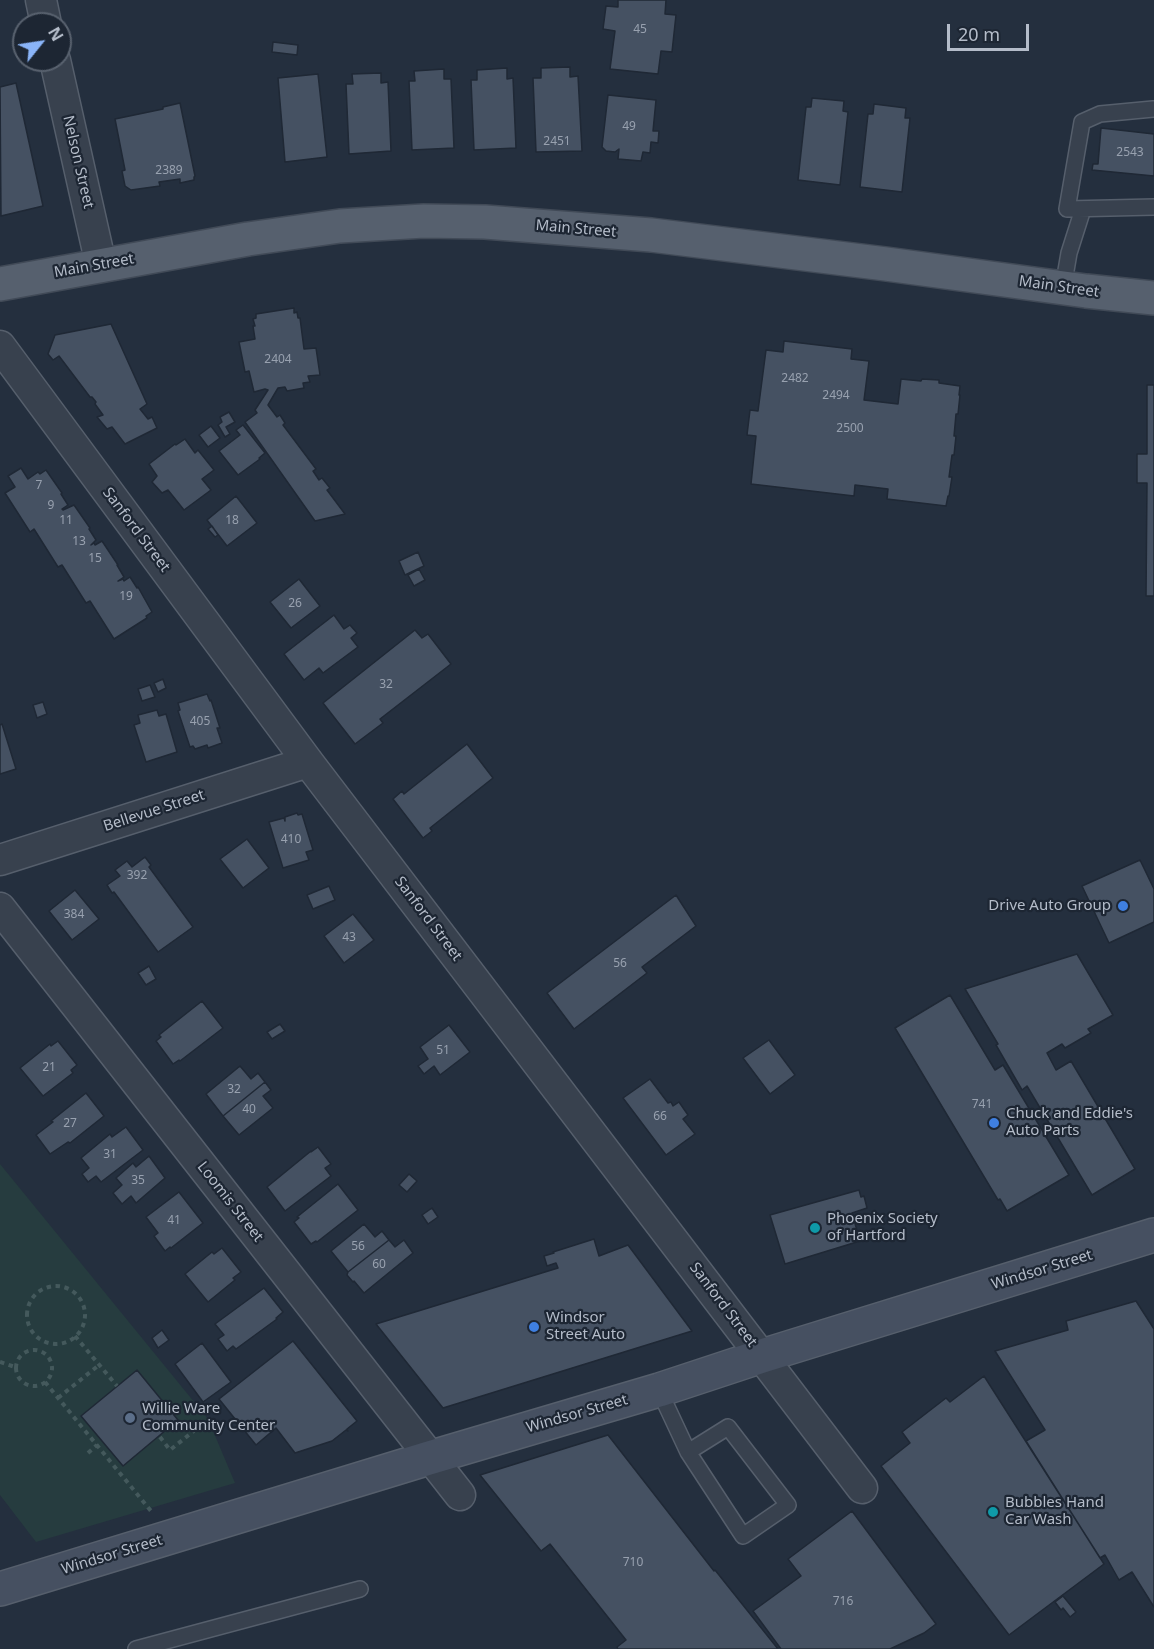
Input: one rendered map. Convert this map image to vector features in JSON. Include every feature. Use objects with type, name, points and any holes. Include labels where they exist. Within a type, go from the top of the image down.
[{"type":"main road","name":"Main Street","points":[[0,284],[248,239],[340,226],[424,221],[485,222],[651,235],[1154,298]]},
{"type":"main road","name":"Windsor Street","points":[[0,1589],[659,1390],[1154,1235]]},
{"type":"street","name":"Nelson Street","points":[[58,72],[101,265]]},
{"type":"street","name":"Sanford Street","points":[[0,346],[308,762],[862,1488]]},
{"type":"street","name":"Bellevue Street","points":[[0,860],[308,762]]},
{"type":"street","name":"Loomis Street","points":[[0,908],[460,1496]]},
{"type":"lane","points":[[1153,109],[1100,114],[1082,122],[1067,209],[1154,207]]},
{"type":"lane","points":[[1063,288],[1069,253],[1083,209]]},
{"type":"lane","points":[[659,1390],[688,1452],[743,1536],[788,1505],[728,1427],[688,1452]]},
{"type":"lane","points":[[136,1649],[360,1589]]},
{"type":"path","points":[[55,1285],[73,1291],[80,1298],[85,1316],[83,1325],[75,1336],[63,1343],[53,1344],[36,1336],[27,1319],[27,1309],[37,1292],[55,1285]]},
{"type":"path","points":[[75,1336],[117,1386]]},
{"type":"path","points":[[40,1351],[44,1341]]},
{"type":"path","points":[[40,1351],[47,1356],[52,1367],[51,1373],[45,1382],[34,1386],[23,1382],[15,1367],[25,1352],[40,1351]]},
{"type":"path","points":[[0,1362],[15,1367]]},
{"type":"path","points":[[58,1398],[99,1365]]},
{"type":"path","points":[[45,1382],[153,1513]]},
{"type":"path","points":[[160,1437],[170,1450],[195,1430]]},
{"type":"path","points":[[88,1453],[97,1445]]},
{"type":"green space","points":[[0,1164],[208,1419],[235,1483],[36,1542],[0,1495]]},
{"type":"building","points":[[618,0],[666,0],[665,14],[676,15],[672,52],[661,51],[658,74],[610,69],[615,31],[603,29],[606,6],[618,7]]},
{"type":"building","points":[[273,42],[298,45],[297,55],[272,52]]},
{"type":"building","points":[[570,67],[570,77],[578,76],[582,151],[536,152],[533,78],[541,78],[541,68]]},
{"type":"building","points":[[507,68],[507,79],[513,78],[516,148],[474,150],[471,80],[477,80],[477,70]]},
{"type":"building","points":[[444,69],[444,79],[451,79],[454,148],[412,150],[409,81],[415,81],[414,71]]},
{"type":"building","points":[[381,73],[381,83],[388,82],[391,151],[349,154],[346,84],[353,84],[352,74]]},
{"type":"building","points":[[318,74],[327,157],[285,162],[278,78]]},
{"type":"building","points":[[16,83],[43,206],[1,216],[0,87]]},
{"type":"building","points":[[608,95],[656,100],[653,131],[659,131],[658,143],[651,142],[650,153],[643,152],[641,161],[618,159],[619,149],[615,152],[606,151],[602,147]]},
{"type":"building","points":[[812,98],[844,101],[843,111],[848,112],[840,185],[798,180],[806,107],[811,107]]},
{"type":"building","points":[[180,103],[194,180],[180,183],[180,179],[159,182],[160,186],[131,190],[125,186],[122,171],[125,170],[115,119]]},
{"type":"building","points":[[874,104],[906,108],[905,118],[910,118],[902,192],[860,187],[868,114],[873,114]]},
{"type":"building","points":[[1101,128],[1154,134],[1154,176],[1092,170],[1093,164],[1098,164]]},
{"type":"building","points":[[294,308],[294,313],[297,312],[300,318],[304,349],[316,348],[320,375],[308,376],[310,382],[303,383],[304,388],[287,391],[285,387],[278,388],[268,405],[277,417],[280,415],[285,423],[283,425],[316,469],[313,471],[319,480],[322,478],[330,488],[327,490],[345,514],[315,521],[245,422],[257,413],[255,410],[268,390],[254,392],[249,371],[245,372],[239,342],[255,339],[253,319],[256,318],[256,314]]},
{"type":"building","points":[[111,324],[147,404],[140,409],[148,419],[152,417],[157,428],[125,444],[112,427],[107,429],[97,417],[103,415],[95,404],[96,402],[59,356],[53,360],[48,354],[55,335]]},
{"type":"building","points":[[784,341],[852,349],[851,359],[869,361],[864,400],[898,404],[901,379],[939,380],[939,383],[960,386],[954,455],[952,455],[949,477],[952,477],[946,506],[887,499],[888,489],[855,485],[854,496],[751,484],[756,436],[747,435],[750,410],[758,411],[766,350],[783,352]]},
{"type":"building","points":[[1147,385],[1154,385],[1154,596],[1146,596],[1147,483],[1137,483],[1137,454],[1147,454]]},
{"type":"building","points":[[229,412],[235,422],[226,427],[230,434],[225,437],[218,425],[222,422],[220,417]]},
{"type":"building","points":[[243,425],[265,453],[238,475],[219,451],[240,435],[236,430]]},
{"type":"building","points":[[211,426],[220,438],[208,447],[199,435]]},
{"type":"building","points":[[185,439],[195,453],[198,450],[214,470],[202,479],[211,490],[184,510],[168,490],[162,493],[152,482],[157,476],[149,464]]},
{"type":"building","points":[[21,468],[28,479],[46,470],[68,505],[62,509],[74,505],[96,540],[91,545],[102,541],[118,565],[124,577],[118,581],[123,579],[124,581],[130,577],[138,587],[152,612],[146,616],[147,618],[114,639],[90,601],[86,603],[62,565],[58,567],[34,529],[30,532],[5,493],[15,487],[8,476]]},
{"type":"building","points":[[236,496],[257,523],[227,546],[207,520]]},
{"type":"building","points":[[212,526],[218,535],[215,537],[208,529]]},
{"type":"building","points":[[418,552],[424,566],[405,575],[399,561]]},
{"type":"building","points":[[419,569],[425,580],[414,586],[408,575]]},
{"type":"building","points":[[299,579],[320,606],[291,628],[270,602]]},
{"type":"building","points":[[334,615],[344,629],[350,625],[357,633],[351,638],[358,647],[323,673],[319,668],[304,680],[284,654]]},
{"type":"building","points":[[415,630],[422,638],[428,634],[451,664],[380,719],[383,723],[355,744],[323,703]]},
{"type":"building","points":[[163,679],[166,688],[158,692],[154,683]]},
{"type":"building","points":[[150,685],[155,697],[142,701],[138,689]]},
{"type":"building","points":[[207,694],[220,728],[217,728],[222,743],[208,748],[207,745],[195,749],[193,746],[190,747],[178,711],[180,710],[178,703]]},
{"type":"building","points":[[43,702],[47,714],[37,718],[33,705]]},
{"type":"building","points":[[157,710],[159,716],[166,714],[177,752],[146,762],[134,725],[140,723],[138,715]]},
{"type":"building","points":[[2,724],[16,769],[0,774],[0,725]]},
{"type":"building","points":[[467,744],[493,778],[430,828],[432,831],[423,838],[393,799],[402,791],[404,794]]},
{"type":"building","points":[[297,813],[302,814],[313,850],[306,852],[309,860],[283,868],[269,822],[284,818],[285,821],[285,817]]},
{"type":"building","points":[[247,839],[269,868],[243,888],[220,859]]},
{"type":"building","points":[[145,857],[151,865],[149,867],[193,927],[158,952],[107,885],[120,876],[115,870],[127,861],[132,867]]},
{"type":"building","name":"Drive Auto Group","points":[[1140,860],[1154,889],[1154,922],[1109,943],[1082,886]]},
{"type":"building","points":[[329,886],[335,900],[313,909],[307,895]]},
{"type":"building","points":[[75,890],[99,919],[72,940],[49,911]]},
{"type":"building","points":[[676,895],[696,926],[642,967],[647,973],[574,1029],[547,993]]},
{"type":"building","points":[[353,914],[374,940],[344,963],[324,936]]},
{"type":"building","points":[[1077,954],[1113,1015],[1088,1029],[1091,1033],[1065,1048],[1062,1044],[1047,1053],[1056,1070],[1071,1061],[1135,1169],[1092,1195],[1027,1086],[1022,1090],[965,989]]},
{"type":"building","points":[[149,966],[156,979],[146,985],[138,973]]},
{"type":"building","name":"Chuck and Eddie's Auto Parts","points":[[950,995],[995,1070],[1003,1065],[1069,1175],[1007,1211],[1000,1199],[998,1200],[895,1028]]},
{"type":"building","points":[[202,1001],[223,1028],[173,1064],[156,1041],[161,1037],[159,1035]]},
{"type":"building","points":[[280,1024],[285,1031],[272,1039],[267,1032]]},
{"type":"building","points":[[449,1025],[470,1052],[440,1075],[434,1066],[424,1074],[418,1066],[428,1059],[420,1047]]},
{"type":"building","points":[[769,1040],[795,1075],[770,1094],[743,1058]]},
{"type":"building","points":[[58,1041],[77,1065],[71,1070],[73,1073],[43,1096],[20,1068],[50,1044],[51,1046]]},
{"type":"building","points":[[240,1066],[251,1079],[258,1073],[265,1082],[223,1116],[206,1094]]},
{"type":"building","points":[[650,1079],[668,1103],[671,1102],[673,1106],[679,1102],[688,1115],[683,1119],[695,1134],[666,1155],[623,1098]]},
{"type":"building","points":[[265,1082],[271,1090],[263,1096],[273,1108],[239,1135],[223,1116]]},
{"type":"building","points":[[86,1093],[104,1116],[70,1143],[68,1142],[50,1154],[36,1135]]},
{"type":"building","points":[[126,1127],[143,1150],[101,1182],[96,1176],[88,1182],[82,1174],[89,1168],[81,1158],[110,1134],[112,1137]]},
{"type":"building","points":[[318,1147],[331,1164],[325,1168],[331,1176],[285,1211],[267,1187]]},
{"type":"building","points":[[149,1156],[165,1178],[136,1203],[131,1196],[122,1204],[113,1193],[122,1185],[116,1178],[133,1163],[136,1167]]},
{"type":"building","points":[[409,1174],[417,1181],[407,1192],[399,1185]]},
{"type":"building","points":[[338,1184],[358,1210],[317,1242],[311,1244],[294,1222],[299,1218],[297,1217]]},
{"type":"building","name":"Phoenix Society of Hartford","points":[[859,1190],[861,1197],[864,1196],[867,1208],[852,1213],[860,1241],[785,1264],[770,1215]]},
{"type":"building","points":[[179,1192],[203,1223],[165,1251],[154,1236],[158,1233],[146,1217]]},
{"type":"building","points":[[432,1208],[438,1217],[428,1224],[422,1215]]},
{"type":"building","points":[[364,1224],[375,1237],[382,1231],[389,1240],[348,1272],[331,1251]]},
{"type":"building","name":"Windsor Street Auto","points":[[594,1239],[599,1256],[628,1245],[692,1331],[443,1408],[376,1324],[558,1268],[556,1263],[547,1266],[544,1256]]},
{"type":"building","points":[[389,1240],[395,1247],[404,1240],[413,1253],[364,1293],[347,1275],[348,1272]]},
{"type":"building","points":[[222,1248],[241,1272],[233,1278],[235,1280],[208,1302],[185,1274],[212,1252],[214,1254]]},
{"type":"building","points":[[264,1288],[283,1312],[236,1349],[233,1346],[227,1351],[218,1339],[224,1335],[215,1324]]},
{"type":"building","points":[[1136,1301],[1154,1329],[1154,1607],[1132,1572],[1119,1580],[1105,1555],[1100,1558],[1026,1441],[1045,1430],[995,1351],[1068,1330],[1066,1321]]},
{"type":"building","points":[[162,1330],[169,1340],[158,1348],[152,1338]]},
{"type":"building","points":[[293,1341],[357,1421],[347,1429],[348,1431],[346,1430],[332,1441],[295,1453],[276,1428],[256,1445],[219,1399]]},
{"type":"building","points":[[202,1343],[231,1382],[203,1402],[175,1364]]},
{"type":"building","name":"Willie Ware Community Center","points":[[137,1370],[178,1420],[123,1466],[81,1416]]},
{"type":"building","name":"Bubbles Hand Car Wash","points":[[984,1376],[1104,1564],[1009,1635],[881,1466],[910,1443],[902,1432],[946,1398],[950,1402]]},
{"type":"building","points":[[608,1435],[778,1649],[618,1649],[617,1647],[626,1640],[550,1544],[541,1551],[480,1475]]},
{"type":"building","points":[[852,1511],[936,1624],[924,1633],[890,1649],[781,1649],[753,1611],[801,1576],[788,1559]]},
{"type":"building","points":[[1063,1596],[1076,1612],[1070,1617],[1055,1602]]},
{"type":"place","name":"Drive Auto Group","points":[[1123,906]]},
{"type":"place","name":"Chuck and Eddie's Auto Parts","points":[[994,1123]]},
{"type":"place","name":"Phoenix Society of Hartford","points":[[815,1228]]},
{"type":"place","name":"Windsor Street Auto","points":[[534,1327]]},
{"type":"place","name":"Willie Ware Community Center","points":[[130,1418]]},
{"type":"place","name":"Bubbles Hand Car Wash","points":[[993,1512]]}]
